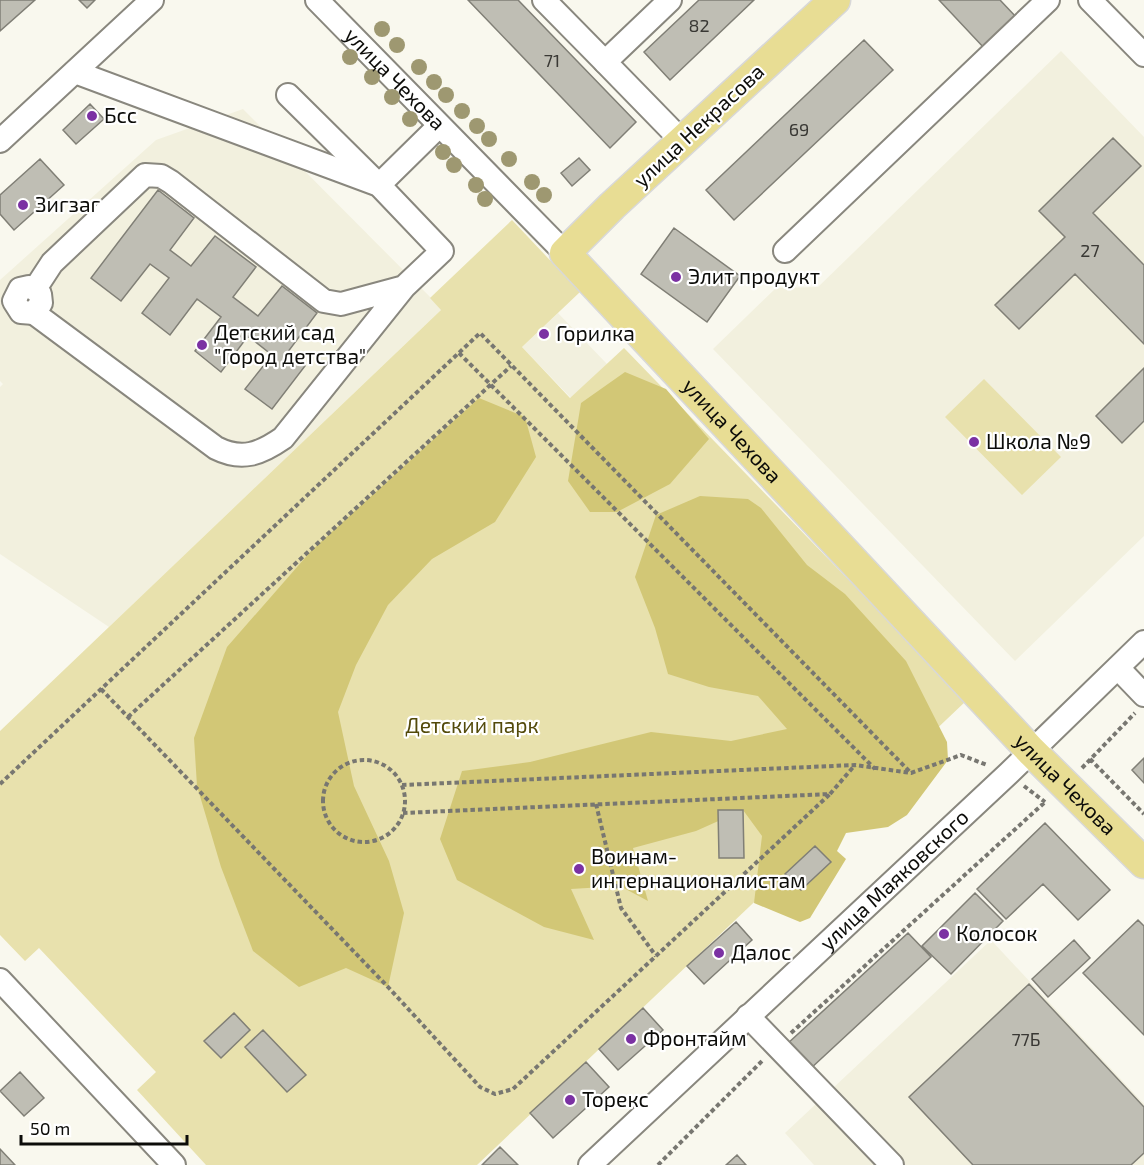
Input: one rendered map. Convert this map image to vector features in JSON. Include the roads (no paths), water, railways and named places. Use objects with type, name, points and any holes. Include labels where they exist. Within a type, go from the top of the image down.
[{"type":"main road","name":"улица Некрасова","points":[[564,254],[835,0]]},
{"type":"main road","name":"улица Чехова","points":[[564,254],[1030,751],[1144,863]]},
{"type":"street","name":"улица Чехова","points":[[317,0],[564,254]]},
{"type":"street","points":[[544,0],[682,141]]},
{"type":"street","points":[[605,62],[670,0]]},
{"type":"street","points":[[785,251],[1048,0]]},
{"type":"street","points":[[1090,0],[1142,47]]},
{"type":"street","points":[[0,141],[149,1]]},
{"type":"street","points":[[75,72],[379,185]]},
{"type":"street","points":[[288,95],[442,251],[404,287],[283,438],[268,448],[242,457],[216,448],[34,313],[41,303],[40,294],[35,289],[52,263],[144,175],[160,176],[171,182],[324,301],[342,304],[404,287]]},
{"type":"street","points":[[379,185],[439,126]]},
{"type":"street","name":"улица Маяковского","points":[[590,1165],[1144,642]]},
{"type":"street","points":[[1118,668],[1140,703]]},
{"type":"street","points":[[0,980],[174,1165]]},
{"type":"street","points":[[748,1017],[892,1165]]},
{"type":"place","name":"Бсс","points":[[92,116]]},
{"type":"place","name":"Зигзаг","points":[[23,205]]},
{"type":"place","name":"Элит продукт","points":[[676,277]]},
{"type":"place","name":"Горилка","points":[[544,334]]},
{"type":"place","name":"Детский сад \"Город детства\"","points":[[202,345]]},
{"type":"place","name":"Школа №9","points":[[974,442]]},
{"type":"place","name":"Воинам- интернационалистам","points":[[579,869]]},
{"type":"place","name":"Колосок","points":[[944,934]]},
{"type":"place","name":"Далос","points":[[719,953]]},
{"type":"place","name":"Фронтайм","points":[[631,1039]]},
{"type":"place","name":"Торекс","points":[[570,1100]]},
{"type":"park label","name":"Детский парк","points":[[472,726]]}]
